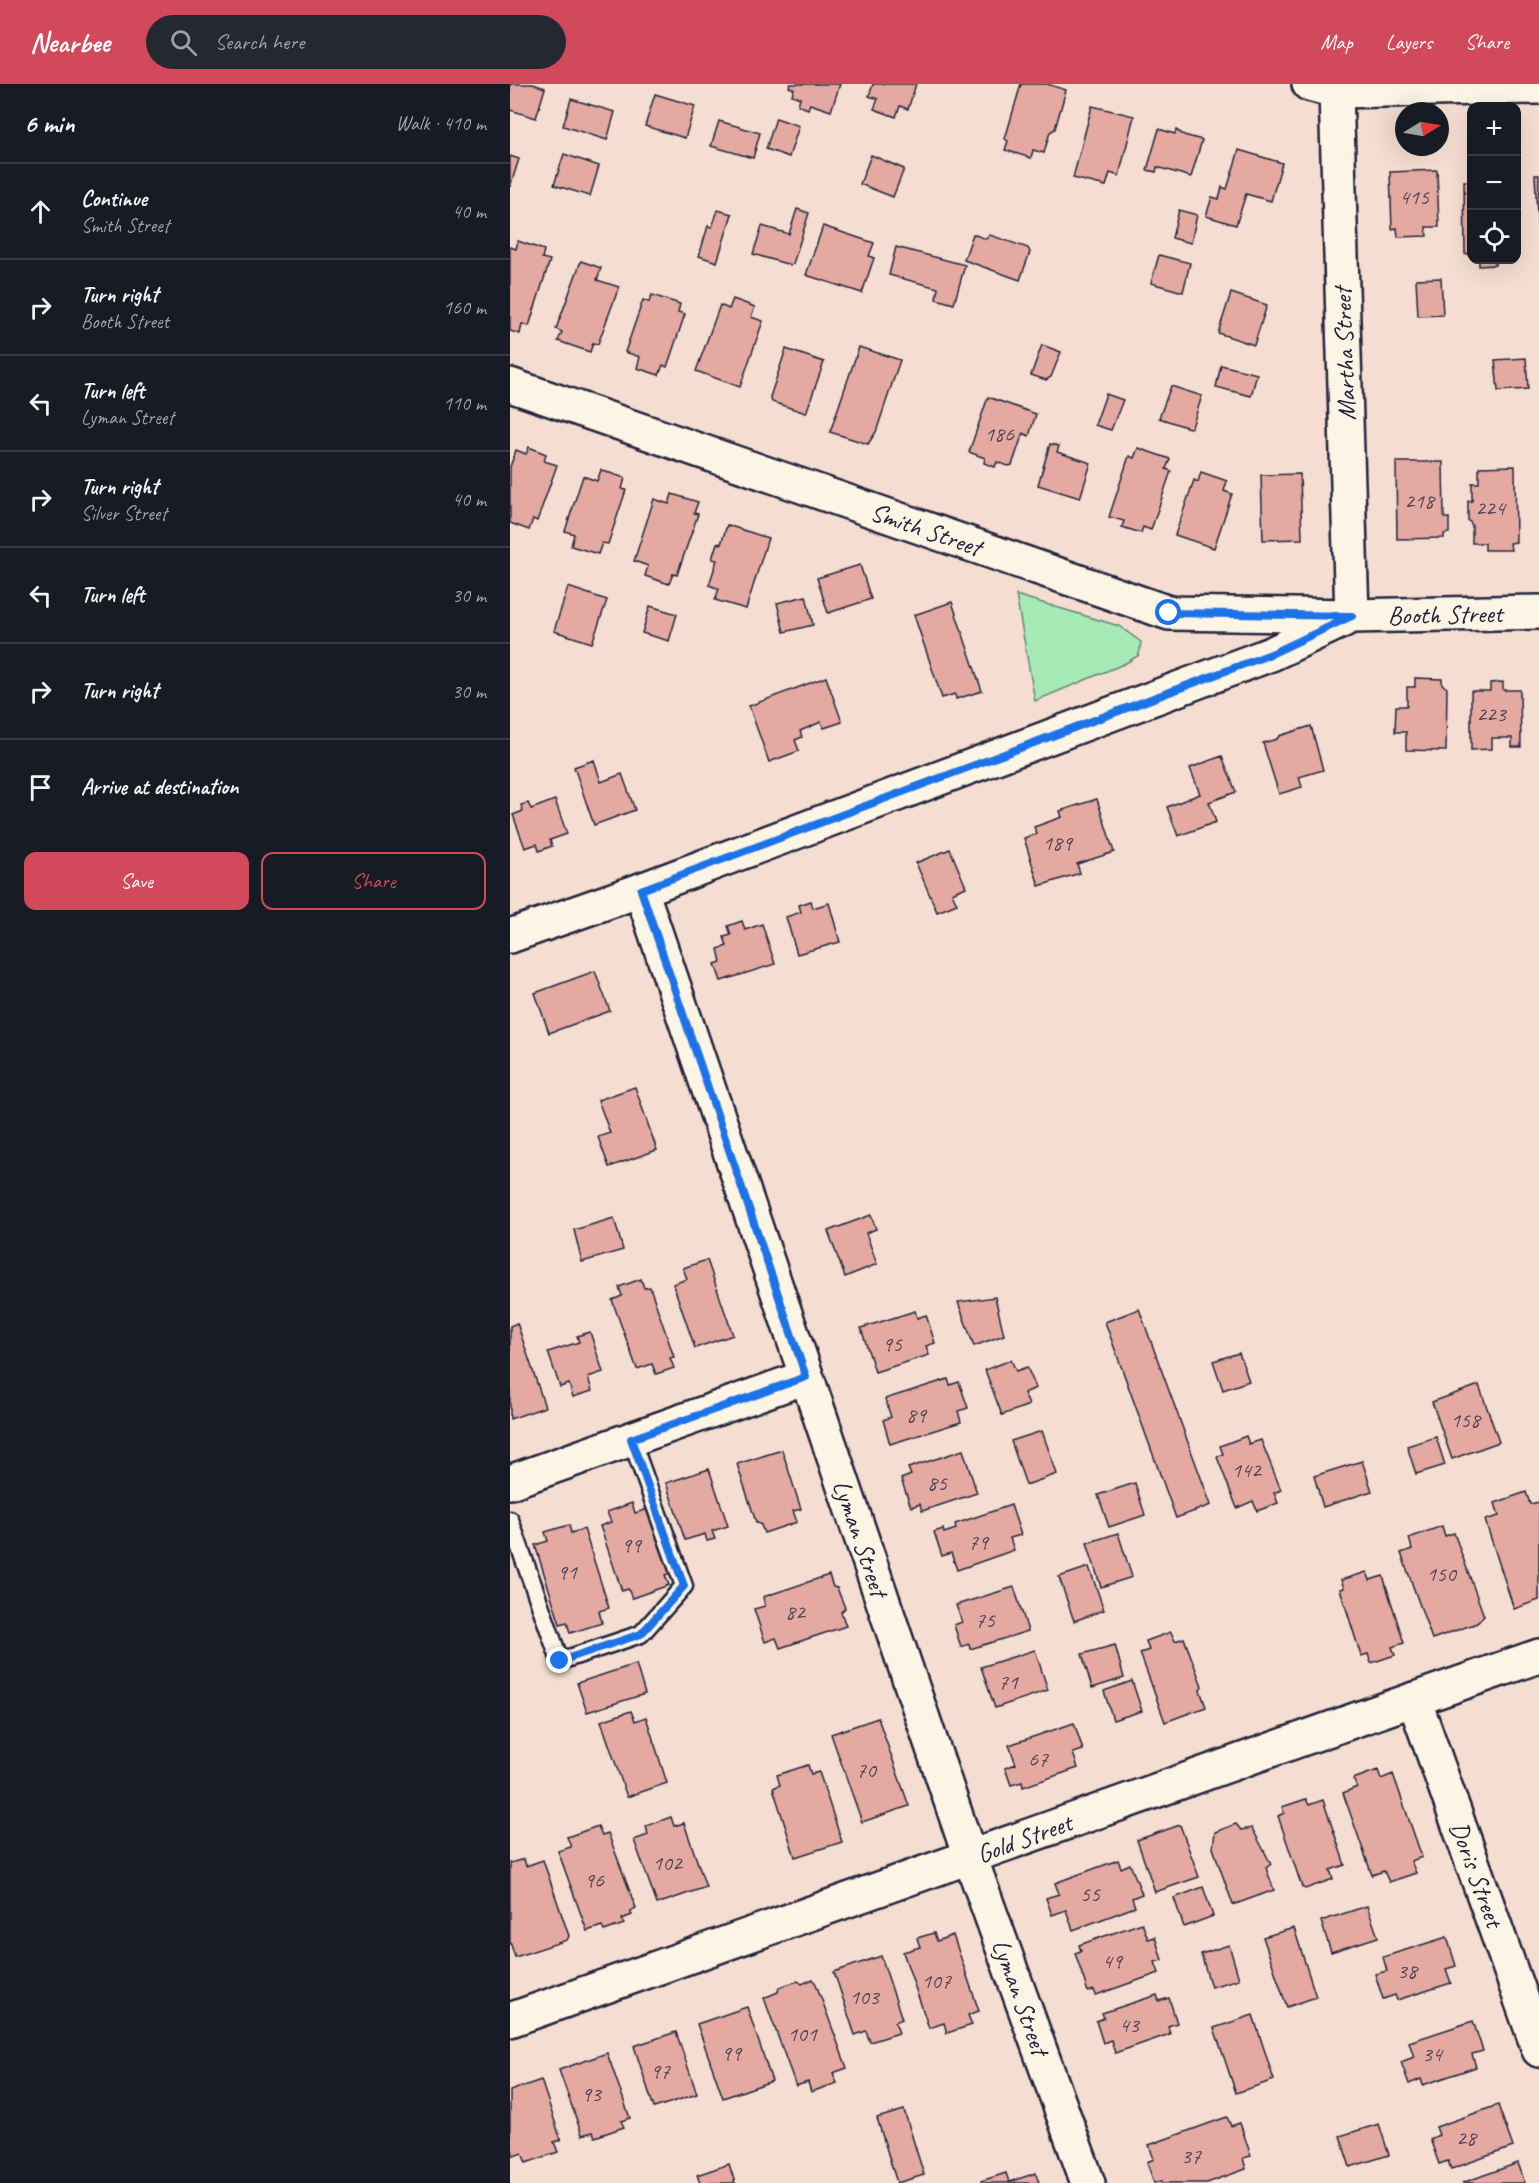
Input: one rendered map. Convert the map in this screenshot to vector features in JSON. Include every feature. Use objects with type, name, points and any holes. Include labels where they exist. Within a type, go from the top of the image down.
[{"type":"street","points":[[1323,88],[1539,87]]},
{"type":"street","name":"Martha Street","points":[[1323,88],[1352,616]]},
{"type":"street","name":"Smith Street","points":[[510,385],[1169,613],[1352,616]]},
{"type":"street","name":"Booth Street","points":[[510,936],[641,890],[1271,654],[1352,616],[1539,612]]},
{"type":"street","name":"Lyman Street","points":[[641,890],[970,1857],[1088,2183]]},
{"type":"street","points":[[510,1482],[806,1377]]},
{"type":"street","name":"Gold Street","points":[[510,2020],[1539,1656]]},
{"type":"street","name":"Doris Street","points":[[1414,1699],[1539,2050]]},
{"type":"lane","points":[[510,1520],[560,1661],[641,1634],[684,1586],[631,1439]]},
{"type":"green space","points":[[1016,595],[1119,626],[1141,642],[1139,655],[1126,663],[1035,701]]},
{"type":"building","points":[[510,84],[533,84],[545,88],[536,118],[510,110]]},
{"type":"building","points":[[790,84],[840,84],[831,111],[810,104],[808,109],[798,105],[800,98],[792,95],[794,89],[789,87]]},
{"type":"building","points":[[873,84],[916,84],[908,109],[900,106],[896,117],[874,109],[878,99],[869,96]]},
{"type":"building","points":[[1021,84],[1047,84],[1066,90],[1055,129],[1050,132],[1044,153],[1033,150],[1031,158],[1005,150],[1008,141],[1005,139]]},
{"type":"building","points":[[655,94],[695,106],[685,138],[645,126]]},
{"type":"building","points":[[571,99],[615,112],[607,140],[563,126]]},
{"type":"building","points":[[1092,106],[1134,116],[1119,176],[1110,173],[1106,186],[1073,178]]},
{"type":"building","points":[[776,118],[799,126],[789,157],[766,149]]},
{"type":"building","points":[[719,121],[760,133],[753,158],[711,146]]},
{"type":"building","points":[[1159,129],[1175,134],[1176,130],[1202,140],[1191,177],[1157,167],[1156,172],[1147,170]]},
{"type":"building","points":[[1239,150],[1282,163],[1271,201],[1246,194],[1236,225],[1206,216],[1212,197],[1219,199],[1222,187],[1227,189]]},
{"type":"building","points":[[564,154],[599,166],[590,196],[554,185]]},
{"type":"building","points":[[871,155],[904,169],[893,197],[860,184]]},
{"type":"building","points":[[510,156],[519,159],[510,187]]},
{"type":"building","points":[[1437,170],[1439,227],[1426,227],[1427,236],[1398,237],[1397,228],[1392,229],[1390,172]]},
{"type":"building","points":[[1535,175],[1539,175],[1538,234]]},
{"type":"building","points":[[1464,181],[1467,181],[1467,254],[1465,254]]},
{"type":"building","points":[[797,209],[809,213],[793,264],[753,254],[762,226],[789,234]]},
{"type":"building","points":[[718,210],[732,214],[717,262],[699,256],[708,226],[712,227]]},
{"type":"building","points":[[1179,210],[1197,215],[1191,243],[1172,238]]},
{"type":"building","points":[[823,226],[874,243],[869,256],[874,258],[862,293],[806,275]]},
{"type":"building","points":[[973,234],[986,239],[990,235],[1028,248],[1030,252],[1020,280],[964,260]]},
{"type":"building","points":[[518,241],[544,250],[542,258],[550,260],[529,326],[522,324],[520,334],[510,331],[510,247],[516,249]]},
{"type":"building","points":[[896,247],[965,265],[954,304],[936,299],[938,288],[889,275]]},
{"type":"building","points":[[1159,255],[1190,263],[1183,292],[1151,283]]},
{"type":"building","points":[[581,261],[601,268],[597,280],[619,287],[598,344],[593,343],[590,352],[558,341],[562,332],[556,329]]},
{"type":"building","points":[[1479,264],[1495,264],[1495,265],[1479,266]]},
{"type":"building","points":[[1441,278],[1443,315],[1418,316],[1416,279]]},
{"type":"building","points":[[1231,293],[1267,305],[1254,345],[1218,333]]},
{"type":"building","points":[[652,295],[680,304],[678,312],[685,314],[667,367],[663,365],[659,375],[637,368],[640,357],[625,352],[643,300],[649,302]]},
{"type":"building","points":[[733,299],[755,307],[751,317],[763,321],[740,387],[696,371],[720,305],[729,309]]},
{"type":"building","points":[[1042,345],[1061,352],[1051,377],[1046,380],[1031,375]]},
{"type":"building","points":[[859,347],[900,360],[876,432],[868,444],[830,432]]},
{"type":"building","points":[[786,349],[824,362],[806,413],[772,402],[770,397]]},
{"type":"building","points":[[1526,358],[1528,389],[1498,391],[1495,360]]},
{"type":"building","points":[[1221,365],[1257,374],[1251,396],[1216,387]]},
{"type":"building","points":[[1171,386],[1202,396],[1192,427],[1159,418]]},
{"type":"building","points":[[1106,394],[1123,400],[1111,430],[1095,425]]},
{"type":"building","points":[[988,397],[1036,414],[1029,436],[1023,433],[1012,465],[997,462],[995,467],[984,463],[985,458],[969,452]]},
{"type":"building","points":[[1050,444],[1059,446],[1057,452],[1091,463],[1080,498],[1038,485]]},
{"type":"building","points":[[529,447],[546,454],[544,461],[557,465],[537,521],[533,519],[529,530],[510,523],[510,467],[516,450],[526,454]]},
{"type":"building","points":[[1138,448],[1170,459],[1166,469],[1171,471],[1151,530],[1143,527],[1141,533],[1122,527],[1124,521],[1109,517],[1129,456],[1134,458]]},
{"type":"building","points":[[1396,462],[1443,462],[1444,518],[1449,518],[1449,533],[1444,534],[1444,538],[1397,539]]},
{"type":"building","points":[[1515,466],[1516,542],[1510,543],[1511,550],[1485,550],[1485,543],[1472,543],[1472,525],[1468,520],[1468,501],[1472,501],[1472,483],[1479,483],[1479,467]]},
{"type":"building","points":[[601,470],[625,478],[622,489],[626,490],[608,544],[602,543],[598,554],[571,546],[574,534],[565,531],[583,476],[597,481]]},
{"type":"building","points":[[1201,472],[1227,481],[1224,491],[1232,494],[1214,548],[1175,535],[1194,480],[1198,482]]},
{"type":"building","points":[[1300,474],[1302,539],[1263,540],[1261,475]]},
{"type":"building","points":[[672,494],[698,502],[694,513],[698,514],[677,575],[673,574],[669,584],[645,576],[648,566],[634,561],[654,499],[669,504]]},
{"type":"building","points":[[727,525],[768,538],[746,609],[715,600],[719,589],[709,585],[717,560],[712,559],[717,543],[721,544]]},
{"type":"building","points":[[860,565],[871,599],[828,613],[817,578]]},
{"type":"building","points":[[568,587],[607,600],[592,643],[554,631]]},
{"type":"building","points":[[806,596],[813,625],[784,632],[777,603]]},
{"type":"building","points":[[952,602],[982,691],[956,699],[955,694],[942,698],[914,615]]},
{"type":"building","points":[[650,606],[677,614],[669,641],[642,633]]},
{"type":"building","points":[[826,677],[842,722],[824,728],[821,722],[800,731],[802,737],[795,740],[799,751],[769,762],[749,706]]},
{"type":"building","points":[[1415,678],[1442,679],[1442,684],[1447,688],[1446,751],[1406,750],[1406,732],[1395,732],[1396,706],[1407,706],[1407,687],[1415,687]]},
{"type":"building","points":[[1503,682],[1503,690],[1520,690],[1521,747],[1512,747],[1512,738],[1492,738],[1492,749],[1471,750],[1471,691],[1490,691],[1490,683]]},
{"type":"building","points":[[1311,726],[1323,770],[1299,777],[1302,787],[1279,794],[1263,743]]},
{"type":"building","points":[[1222,756],[1236,792],[1209,802],[1216,822],[1178,836],[1167,807],[1200,794],[1190,768]]},
{"type":"building","points":[[594,760],[601,782],[622,774],[635,810],[594,825],[574,767]]},
{"type":"building","points":[[1097,799],[1114,852],[1077,864],[1080,873],[1039,886],[1024,838],[1037,834],[1034,827],[1062,817],[1060,811]]},
{"type":"building","points":[[555,800],[567,834],[550,840],[552,846],[539,851],[537,844],[525,848],[513,815],[523,811],[521,805],[528,803],[531,809]]},
{"type":"building","points":[[950,849],[966,887],[952,893],[957,904],[937,912],[916,863]]},
{"type":"building","points":[[811,901],[813,908],[829,903],[840,942],[797,954],[786,917],[801,912],[799,905]]},
{"type":"building","points":[[742,921],[745,930],[762,924],[775,964],[721,981],[715,964],[721,962],[718,949],[727,946],[724,937],[731,935],[728,926]]},
{"type":"building","points":[[595,971],[610,1011],[549,1033],[535,993]]},
{"type":"building","points":[[635,1087],[657,1150],[609,1167],[598,1137],[610,1133],[598,1100]]},
{"type":"building","points":[[871,1215],[876,1229],[866,1233],[877,1264],[845,1277],[828,1231]]},
{"type":"building","points":[[614,1218],[623,1250],[582,1262],[574,1230]]},
{"type":"building","points":[[707,1260],[733,1335],[695,1348],[673,1284],[687,1279],[683,1268]]},
{"type":"building","points":[[641,1279],[644,1288],[650,1287],[674,1357],[670,1358],[674,1368],[656,1374],[652,1364],[637,1369],[612,1300],[622,1296],[619,1287]]},
{"type":"building","points":[[995,1297],[1004,1335],[974,1346],[958,1302]]},
{"type":"building","points":[[1139,1309],[1211,1505],[1176,1518],[1105,1322]]},
{"type":"building","points":[[915,1311],[917,1318],[926,1315],[935,1343],[926,1346],[929,1355],[875,1372],[861,1328]]},
{"type":"building","points":[[517,1323],[545,1407],[510,1419],[510,1326]]},
{"type":"building","points":[[590,1332],[603,1372],[588,1377],[592,1391],[573,1397],[569,1384],[560,1387],[548,1352],[579,1342],[577,1336]]},
{"type":"building","points":[[1239,1353],[1249,1381],[1223,1390],[1213,1361]]},
{"type":"building","points":[[1011,1360],[1016,1371],[1027,1367],[1036,1388],[1024,1393],[1029,1405],[1002,1415],[985,1370]]},
{"type":"building","points":[[948,1379],[950,1385],[959,1382],[968,1408],[958,1411],[961,1422],[890,1444],[883,1420],[891,1417],[885,1399]]},
{"type":"building","points":[[1479,1385],[1499,1442],[1452,1459],[1432,1402]]},
{"type":"building","points":[[1042,1431],[1057,1474],[1026,1485],[1011,1441]]},
{"type":"building","points":[[1246,1436],[1249,1444],[1261,1440],[1281,1490],[1274,1493],[1278,1503],[1257,1511],[1253,1501],[1237,1508],[1217,1457],[1223,1454],[1220,1446]]},
{"type":"building","points":[[1436,1437],[1445,1465],[1416,1474],[1407,1446]]},
{"type":"building","points":[[782,1450],[801,1509],[793,1511],[797,1522],[764,1533],[761,1525],[756,1522],[737,1464]]},
{"type":"building","points":[[963,1450],[977,1493],[922,1511],[920,1504],[911,1507],[901,1479],[911,1475],[908,1468]]},
{"type":"building","points":[[1362,1461],[1372,1491],[1323,1507],[1314,1476]]},
{"type":"building","points":[[709,1469],[728,1526],[712,1531],[715,1539],[707,1541],[705,1534],[685,1540],[666,1483]]},
{"type":"building","points":[[1135,1483],[1145,1515],[1109,1527],[1098,1495]]},
{"type":"building","points":[[1526,1492],[1530,1504],[1539,1502],[1539,1600],[1514,1609],[1485,1520],[1499,1516],[1495,1503]]},
{"type":"building","points":[[632,1503],[635,1513],[648,1509],[670,1573],[665,1575],[669,1585],[632,1598],[628,1589],[622,1591],[600,1526],[611,1522],[607,1512]]},
{"type":"building","points":[[1011,1505],[1021,1535],[1010,1538],[1014,1550],[957,1570],[951,1553],[942,1556],[934,1532],[943,1529],[944,1533],[956,1529],[955,1524]]},
{"type":"building","points":[[569,1525],[571,1533],[584,1529],[609,1608],[599,1611],[602,1623],[570,1633],[567,1622],[560,1624],[535,1545],[548,1541],[545,1532]]},
{"type":"building","points":[[1442,1526],[1445,1536],[1454,1533],[1484,1616],[1477,1623],[1432,1639],[1401,1553],[1412,1549],[1409,1538]]},
{"type":"building","points":[[1118,1533],[1132,1577],[1101,1587],[1087,1543]]},
{"type":"building","points":[[1089,1567],[1104,1610],[1074,1621],[1059,1577]]},
{"type":"building","points":[[1367,1572],[1370,1580],[1383,1576],[1404,1643],[1392,1647],[1395,1655],[1371,1663],[1368,1654],[1361,1656],[1340,1589],[1344,1588],[1341,1580]]},
{"type":"building","points":[[829,1575],[845,1608],[841,1612],[846,1626],[780,1648],[776,1638],[765,1642],[754,1609],[765,1606],[763,1597]]},
{"type":"building","points":[[1014,1587],[1028,1631],[970,1649],[969,1644],[961,1647],[954,1625],[962,1622],[956,1605]]},
{"type":"building","points":[[1171,1632],[1175,1641],[1184,1638],[1202,1686],[1200,1690],[1206,1707],[1165,1722],[1140,1653],[1149,1650],[1146,1641]]},
{"type":"building","points":[[1115,1645],[1124,1678],[1092,1688],[1082,1654]]},
{"type":"building","points":[[1035,1650],[1048,1690],[995,1708],[981,1667]]},
{"type":"building","points":[[636,1664],[645,1694],[587,1712],[577,1683]]},
{"type":"building","points":[[1132,1681],[1142,1711],[1113,1720],[1104,1691]]},
{"type":"building","points":[[631,1711],[635,1721],[646,1717],[667,1783],[627,1797],[601,1721]]},
{"type":"building","points":[[878,1718],[909,1806],[862,1822],[831,1734]]},
{"type":"building","points":[[1074,1723],[1083,1750],[1073,1753],[1078,1768],[1023,1787],[1022,1782],[1011,1785],[1005,1768],[1016,1764],[1009,1745]]},
{"type":"building","points":[[808,1765],[811,1774],[819,1772],[842,1842],[795,1857],[773,1788],[780,1785],[777,1775]]},
{"type":"building","points":[[1378,1770],[1381,1779],[1393,1774],[1422,1857],[1411,1861],[1416,1873],[1389,1882],[1384,1871],[1372,1875],[1343,1793],[1357,1787],[1353,1779]]},
{"type":"building","points":[[1306,1799],[1309,1805],[1323,1800],[1345,1865],[1330,1870],[1333,1879],[1305,1889],[1302,1887],[1278,1816],[1284,1813],[1282,1807]]},
{"type":"building","points":[[671,1817],[674,1826],[684,1823],[706,1887],[657,1904],[634,1840],[648,1835],[646,1826]]},
{"type":"building","points":[[1236,1824],[1241,1830],[1252,1828],[1271,1864],[1266,1868],[1274,1890],[1233,1905],[1213,1848],[1215,1832]]},
{"type":"building","points":[[1180,1825],[1199,1877],[1155,1892],[1137,1840]]},
{"type":"building","points":[[598,1826],[602,1835],[608,1833],[636,1908],[630,1911],[632,1915],[622,1919],[624,1924],[604,1931],[602,1926],[587,1931],[558,1851],[571,1847],[567,1837]]},
{"type":"building","points":[[524,1859],[526,1866],[543,1860],[569,1936],[567,1940],[515,1957],[510,1942],[510,1863]]},
{"type":"building","points":[[1118,1860],[1121,1868],[1130,1864],[1142,1894],[1132,1898],[1135,1907],[1073,1930],[1066,1910],[1052,1915],[1046,1898],[1059,1894],[1055,1883]]},
{"type":"building","points":[[1203,1887],[1213,1916],[1184,1927],[1174,1898]]},
{"type":"building","points":[[1367,1906],[1378,1937],[1331,1952],[1321,1921]]},
{"type":"building","points":[[1142,1923],[1148,1939],[1155,1937],[1162,1960],[1155,1962],[1159,1973],[1096,1995],[1094,1990],[1088,1992],[1075,1953],[1081,1951],[1079,1945]]},
{"type":"building","points":[[1294,1928],[1316,1997],[1287,2007],[1263,1937]]},
{"type":"building","points":[[934,1933],[937,1941],[953,1935],[979,2011],[968,2015],[972,2025],[947,2033],[944,2023],[929,2028],[903,1952],[920,1947],[917,1938]]},
{"type":"building","points":[[1447,1937],[1456,1966],[1446,1969],[1451,1983],[1397,2000],[1395,1995],[1383,1999],[1375,1974],[1387,1971],[1383,1957]]},
{"type":"building","points":[[1229,1945],[1239,1979],[1211,1987],[1201,1954]]},
{"type":"building","points":[[881,1956],[902,2019],[895,2022],[899,2033],[870,2042],[866,2031],[855,2035],[834,1972]]},
{"type":"building","points":[[813,1979],[847,2068],[833,2073],[837,2083],[811,2092],[808,2082],[796,2086],[764,1998],[778,1992],[779,1987],[798,1981],[802,1984]]},
{"type":"building","points":[[1157,1995],[1159,2001],[1169,1998],[1177,2023],[1168,2026],[1170,2034],[1115,2053],[1111,2040],[1103,2043],[1096,2021],[1104,2018],[1102,2013]]},
{"type":"building","points":[[747,2007],[772,2081],[723,2098],[697,2024]]},
{"type":"building","points":[[1253,2015],[1274,2080],[1236,2093],[1214,2028]]},
{"type":"building","points":[[1473,2021],[1483,2051],[1472,2054],[1476,2067],[1423,2085],[1421,2079],[1409,2084],[1401,2062],[1414,2057],[1409,2042]]},
{"type":"building","points":[[676,2032],[697,2094],[654,2108],[634,2046]]},
{"type":"building","points":[[607,2053],[630,2118],[621,2121],[624,2127],[595,2137],[593,2132],[582,2135],[559,2070]]},
{"type":"building","points":[[541,2080],[561,2140],[554,2142],[558,2152],[526,2163],[522,2153],[514,2156],[510,2143],[510,2091]]},
{"type":"building","points":[[1498,2105],[1513,2147],[1451,2169],[1448,2161],[1439,2164],[1430,2139],[1439,2135],[1436,2127]]},
{"type":"building","points":[[904,2110],[924,2175],[897,2183],[877,2118]]},
{"type":"building","points":[[1227,2117],[1231,2126],[1240,2123],[1251,2156],[1243,2158],[1246,2169],[1207,2183],[1162,2183],[1162,2181],[1154,2183],[1147,2162],[1154,2159],[1149,2145]]},
{"type":"building","points":[[1379,2124],[1389,2155],[1350,2167],[1340,2136]]},
{"type":"building","points":[[1518,2163],[1525,2183],[1462,2183]]},
{"type":"building","points":[[729,2164],[735,2183],[700,2183],[697,2175]]},
{"type":"building","points":[[1006,2173],[1009,2182],[1036,2173],[1039,2183],[982,2183],[981,2181]]},
{"type":"route","points":[[560,1661],[641,1634],[684,1586],[631,1439],[806,1377],[641,890],[1271,654],[1352,616],[1169,613]]}]
